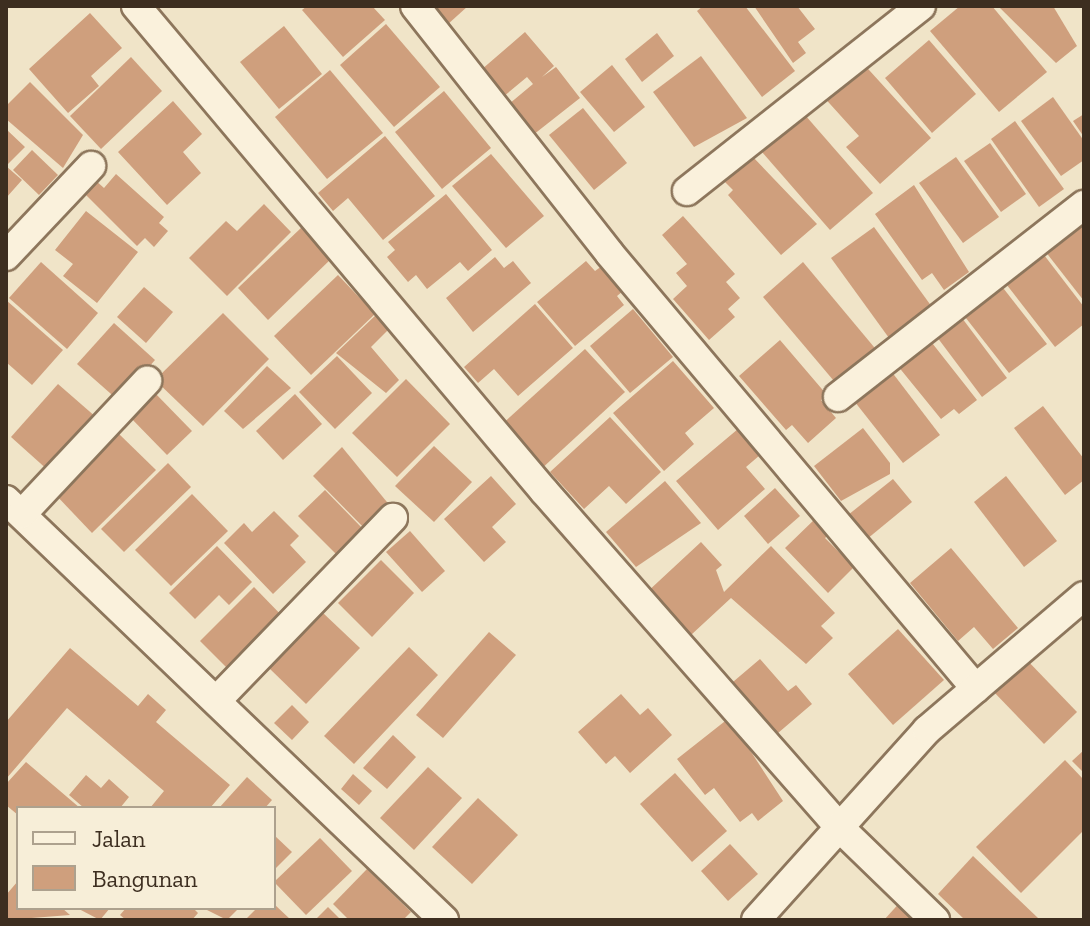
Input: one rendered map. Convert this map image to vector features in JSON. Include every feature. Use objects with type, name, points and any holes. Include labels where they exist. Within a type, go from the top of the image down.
[{"type":"street","points":[[136,6],[544,491],[839,827],[935,920]]},
{"type":"street","points":[[415,6],[610,254],[976,689]]},
{"type":"street","points":[[687,191],[921,6]]},
{"type":"street","points":[[6,256],[91,166]]},
{"type":"street","points":[[838,397],[1084,205]]},
{"type":"street","points":[[147,381],[14,507],[218,699],[431,916]]},
{"type":"street","points":[[218,699],[393,518]]},
{"type":"street","points":[[756,920],[927,730],[1084,596]]},
{"type":"building","points":[[307,6],[372,6],[385,20],[343,57],[302,10]]},
{"type":"building","points":[[430,6],[468,6],[447,25]]},
{"type":"building","points":[[703,6],[745,6],[795,71],[762,97],[697,11]]},
{"type":"building","points":[[754,6],[797,6],[815,29],[798,42],[806,53],[793,63]]},
{"type":"building","points":[[960,6],[992,6],[1047,72],[999,112],[930,31]]},
{"type":"building","points":[[998,6],[1053,6],[1077,46],[1056,63]]},
{"type":"building","points":[[90,13],[122,48],[91,76],[99,86],[68,113],[29,69]]},
{"type":"building","points":[[386,24],[440,87],[394,127],[340,65]]},
{"type":"building","points":[[284,26],[322,74],[279,109],[240,62]]},
{"type":"building","points":[[525,32],[554,66],[542,77],[556,67],[580,98],[533,135],[509,104],[533,84],[527,77],[503,97],[481,70]]},
{"type":"building","points":[[657,33],[674,56],[642,82],[625,59]]},
{"type":"building","points":[[929,40],[976,94],[932,133],[885,78]]},
{"type":"building","points":[[701,56],[747,118],[694,147],[653,92]]},
{"type":"building","points":[[131,57],[162,91],[101,149],[70,116]]},
{"type":"building","points":[[859,59],[931,138],[880,184],[846,147],[859,136],[821,94]]},
{"type":"building","points":[[612,65],[645,107],[614,132],[580,92]]},
{"type":"building","points":[[330,70],[383,133],[327,179],[275,117]]},
{"type":"building","points":[[30,82],[83,135],[63,168],[6,119],[6,106]]},
{"type":"building","points":[[444,91],[491,148],[442,189],[395,132]]},
{"type":"building","points":[[1053,97],[1084,141],[1084,160],[1061,176],[1021,121]]},
{"type":"building","points":[[173,101],[202,134],[183,152],[201,173],[167,205],[118,152]]},
{"type":"building","points":[[583,108],[627,163],[594,190],[549,135]]},
{"type":"building","points":[[1084,114],[1084,137],[1073,121]]},
{"type":"building","points":[[805,115],[873,193],[830,230],[762,152]]},
{"type":"building","points":[[1015,121],[1064,189],[1039,207],[991,139]]},
{"type":"building","points":[[6,129],[25,147],[6,166]]},
{"type":"building","points":[[385,136],[435,196],[383,240],[348,198],[333,211],[318,193]]},
{"type":"building","points":[[990,143],[1026,194],[1001,212],[964,161]]},
{"type":"building","points":[[32,150],[58,175],[39,195],[13,170]]},
{"type":"building","points":[[491,154],[544,216],[506,248],[452,186]]},
{"type":"building","points":[[752,156],[817,224],[781,255],[728,195],[733,190],[724,181]]},
{"type":"building","points":[[956,157],[999,217],[963,243],[919,183]]},
{"type":"building","points":[[6,166],[22,180],[6,198]]},
{"type":"building","points":[[116,174],[164,217],[159,223],[168,231],[154,247],[145,238],[137,246],[83,192],[95,180],[104,188]]},
{"type":"building","points":[[914,185],[969,272],[944,290],[932,273],[922,280],[875,214]]},
{"type":"building","points":[[446,194],[492,250],[468,271],[460,262],[427,289],[416,275],[408,282],[387,257],[395,250],[388,242]]},
{"type":"building","points":[[264,204],[291,232],[227,296],[189,258],[226,221],[237,231]]},
{"type":"building","points":[[86,211],[138,252],[97,303],[63,276],[73,264],[55,250]]},
{"type":"building","points":[[683,216],[735,274],[726,282],[740,298],[728,309],[735,317],[709,340],[673,299],[687,286],[676,273],[687,264],[662,235]]},
{"type":"building","points":[[1084,220],[1084,301],[1045,251]]},
{"type":"building","points":[[302,227],[332,258],[268,320],[238,288]]},
{"type":"building","points":[[874,227],[932,307],[889,338],[831,258]]},
{"type":"building","points":[[1041,251],[1084,307],[1084,324],[1055,347],[1003,280]]},
{"type":"building","points":[[495,257],[504,268],[513,261],[531,283],[473,332],[446,298]]},
{"type":"building","points":[[586,261],[595,271],[602,266],[623,291],[617,296],[624,305],[575,346],[537,302]]},
{"type":"building","points":[[41,262],[98,313],[67,349],[9,298]]},
{"type":"building","points":[[803,262],[879,353],[839,387],[763,297]]},
{"type":"building","points":[[338,275],[375,314],[311,375],[274,336]]},
{"type":"building","points":[[1000,284],[1047,344],[1009,373],[962,313]]},
{"type":"building","points":[[144,287],[173,312],[146,343],[117,317]]},
{"type":"building","points":[[6,300],[63,350],[32,385],[6,362]]},
{"type":"building","points":[[535,304],[573,348],[518,396],[494,369],[478,383],[464,367]]},
{"type":"building","points":[[633,309],[673,357],[630,393],[590,346]]},
{"type":"building","points":[[956,310],[1007,378],[982,397],[931,329]]},
{"type":"building","points":[[223,313],[269,359],[203,426],[155,380]]},
{"type":"building","points":[[378,313],[391,327],[371,347],[399,380],[386,393],[336,353]]},
{"type":"building","points":[[114,323],[155,360],[119,401],[77,364]]},
{"type":"building","points":[[925,334],[977,400],[959,414],[954,409],[941,419],[893,360]]},
{"type":"building","points":[[780,340],[827,395],[821,400],[836,418],[808,443],[792,425],[786,430],[739,376]]},
{"type":"building","points":[[585,349],[625,392],[539,471],[499,427]]},
{"type":"building","points":[[337,356],[372,393],[335,429],[299,392]]},
{"type":"building","points":[[673,361],[714,408],[685,433],[694,444],[664,471],[613,413]]},
{"type":"building","points":[[267,366],[291,388],[243,429],[224,411]]},
{"type":"building","points":[[888,367],[940,435],[903,463],[851,397]]},
{"type":"building","points":[[406,379],[450,424],[397,477],[352,433]]},
{"type":"building","points":[[58,384],[97,418],[50,472],[11,437]]},
{"type":"building","points":[[153,391],[192,431],[167,455],[128,415]]},
{"type":"building","points":[[295,394],[322,424],[283,460],[256,431]]},
{"type":"building","points":[[1043,406],[1084,459],[1084,480],[1065,495],[1014,428]]},
{"type":"building","points":[[610,417],[661,472],[626,504],[609,486],[584,509],[550,472]]},
{"type":"building","points":[[863,428],[890,463],[890,474],[841,501],[814,466]]},
{"type":"building","points":[[738,429],[760,455],[746,467],[765,489],[718,530],[676,481]]},
{"type":"building","points":[[117,432],[156,470],[92,533],[54,493]]},
{"type":"building","points":[[434,446],[472,482],[434,522],[395,486]]},
{"type":"building","points":[[342,447],[391,507],[367,531],[313,476]]},
{"type":"building","points":[[168,463],[191,487],[124,552],[101,529]]},
{"type":"building","points":[[491,476],[516,504],[492,527],[506,542],[484,562],[444,519]]},
{"type":"building","points":[[1006,476],[1057,541],[1024,567],[974,502]]},
{"type":"building","points":[[893,479],[912,502],[867,539],[848,515]]},
{"type":"building","points":[[665,481],[701,523],[636,567],[606,532]]},
{"type":"building","points":[[775,488],[800,516],[768,544],[744,516]]},
{"type":"building","points":[[325,490],[364,530],[338,556],[298,516]]},
{"type":"building","points":[[192,494],[228,531],[171,586],[135,550]]},
{"type":"building","points":[[274,511],[299,536],[290,545],[306,562],[273,594],[224,543],[244,523],[252,532]]},
{"type":"building","points":[[817,517],[832,532],[825,538],[854,567],[828,593],[785,548]]},
{"type":"building","points":[[410,531],[445,571],[422,592],[386,552]]},
{"type":"building","points":[[701,542],[722,565],[716,570],[724,592],[771,546],[835,613],[821,626],[833,638],[806,664],[731,598],[691,635],[645,594]]},
{"type":"building","points":[[217,546],[252,582],[229,605],[219,595],[195,619],[169,593]]},
{"type":"building","points":[[951,548],[1018,628],[993,649],[974,627],[958,641],[910,583]]},
{"type":"building","points":[[381,560],[414,593],[372,637],[338,603]]},
{"type":"building","points":[[254,587],[287,621],[233,674],[200,641]]},
{"type":"building","points":[[322,612],[360,648],[306,704],[269,668]]},
{"type":"building","points":[[898,629],[944,680],[893,725],[848,674]]},
{"type":"building","points":[[489,632],[516,655],[443,738],[416,715]]},
{"type":"building","points":[[409,647],[438,675],[354,764],[324,736]]},
{"type":"building","points":[[70,648],[138,706],[148,694],[166,710],[156,722],[230,785],[212,806],[152,806],[164,791],[67,708],[6,779],[6,722]]},
{"type":"building","points":[[1024,657],[1077,712],[1044,744],[991,689]]},
{"type":"building","points":[[760,659],[788,691],[796,685],[812,704],[771,739],[727,687]]},
{"type":"building","points":[[621,694],[640,715],[648,708],[672,735],[630,773],[615,756],[606,764],[578,732]]},
{"type":"building","points":[[292,705],[309,722],[292,740],[274,723]]},
{"type":"building","points":[[729,718],[783,801],[758,821],[752,813],[740,822],[714,788],[705,795],[677,759]]},
{"type":"building","points":[[393,735],[416,757],[387,789],[363,768]]},
{"type":"building","points":[[1084,750],[1084,773],[1072,761]]},
{"type":"building","points":[[1065,760],[1084,780],[1084,830],[1021,893],[976,847]]},
{"type":"building","points":[[26,762],[78,806],[16,806],[16,813],[6,805],[6,784]]},
{"type":"building","points":[[428,767],[462,798],[414,850],[380,818]]},
{"type":"building","points":[[675,773],[727,831],[692,862],[640,804]]},
{"type":"building","points":[[353,774],[372,791],[359,805],[341,789]]},
{"type":"building","points":[[86,775],[101,788],[109,779],[129,797],[122,806],[82,806],[69,795]]},
{"type":"building","points":[[247,777],[272,800],[267,806],[221,806]]},
{"type":"building","points":[[478,798],[518,835],[472,884],[432,847]]},
{"type":"building","points":[[276,837],[292,852],[276,868]]},
{"type":"building","points":[[320,838],[352,871],[306,915],[276,884],[276,880]]},
{"type":"building","points":[[730,844],[758,874],[728,901],[701,871]]},
{"type":"building","points":[[973,856],[1038,918],[965,920],[938,894]]},
{"type":"building","points":[[367,869],[411,912],[403,920],[349,920],[333,904]]},
{"type":"building","points":[[16,883],[16,910],[64,910],[70,915],[6,920],[6,895]]},
{"type":"building","points":[[903,899],[925,920],[884,920]]},
{"type":"building","points":[[276,906],[291,920],[245,920],[255,910],[276,910]]},
{"type":"building","points":[[328,907],[341,920],[315,920]]},
{"type":"building","points":[[81,910],[108,910],[100,920]]},
{"type":"building","points":[[124,910],[195,910],[198,913],[192,920],[126,920],[120,915]]},
{"type":"building","points":[[207,910],[237,910],[227,920]]}]
